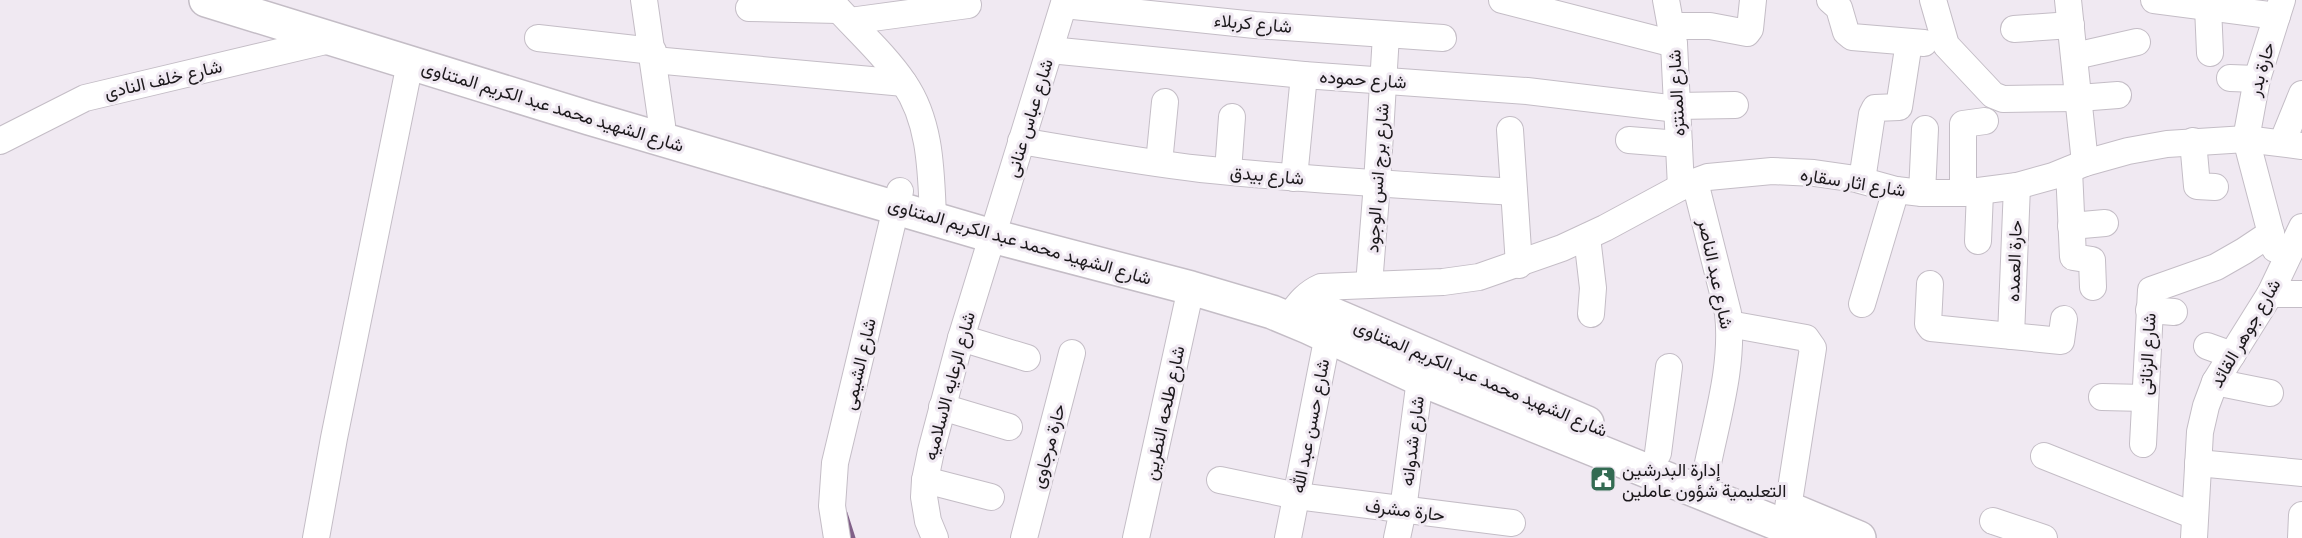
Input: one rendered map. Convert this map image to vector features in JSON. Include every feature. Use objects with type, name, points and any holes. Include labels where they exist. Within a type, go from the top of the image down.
[{"type":"main road","name":"شارع الشهيد محمد عبد الكريم المتناوى","points":[[206,0],[259,5],[591,111],[662,125],[898,199]]},
{"type":"main road","name":"شارع الشهيد محمد عبد الكريم المتناوى","points":[[259,5],[334,39],[410,63],[591,111],[898,199],[1191,288],[1294,309]]},
{"type":"main road","name":"شارع الشهيد محمد عبد الكريم المتناوى","points":[[995,227],[1262,286],[1294,309],[1330,325],[1706,473],[1792,528]]},
{"type":"main road","name":"شارع الشهيد محمد عبد الكريم المتناوى","points":[[1330,325],[1420,379],[1792,528],[1859,538]]},
{"type":"street","points":[[644,0],[662,125]]},
{"type":"street","points":[[1502,0],[1672,35],[1710,26],[1747,33],[1750,29],[1753,0]]},
{"type":"street","name":"شارع المنتزه","points":[[1666,0],[1672,35],[1679,144],[1688,184]]},
{"type":"street","points":[[1830,0],[1839,8],[1846,32],[1852,37],[1946,45]]},
{"type":"street","points":[[1933,0],[1946,45],[1993,95],[2003,99],[2118,95]]},
{"type":"street","points":[[2154,0],[2208,7],[2241,5],[2279,8]]},
{"type":"street","name":"شارع كربلاء","points":[[1064,2],[1255,25],[1443,38]]},
{"type":"street","name":"شارع عباس عنانى","points":[[995,227],[1064,2]]},
{"type":"street","points":[[749,8],[839,10],[968,5]]},
{"type":"street","points":[[2208,7],[2210,53]]},
{"type":"street","name":"حارة بدر","points":[[2246,139],[2258,79],[2279,8]]},
{"type":"street","points":[[839,10],[904,83],[913,98],[923,125],[929,153],[932,209]]},
{"type":"street","points":[[2014,29],[2070,12],[2079,98],[2072,226],[2073,257],[2092,260],[2094,287]]},
{"type":"street","name":"شارع برج انس الوجود","points":[[1369,285],[1386,35]]},
{"type":"street","points":[[538,38],[653,56],[904,83]]},
{"type":"street","name":"شارع خلف النادى","points":[[0,141],[67,105],[85,98],[334,39]]},
{"type":"street","points":[[1862,180],[1872,114],[1875,108],[1899,107],[1909,42]]},
{"type":"street","points":[[2075,56],[2137,42]]},
{"type":"street","name":"شارع حموده","points":[[1050,50],[1304,75],[1527,91],[1677,108],[1734,105]]},
{"type":"street","points":[[316,538],[410,63]]},
{"type":"street","points":[[1294,178],[1304,75]]},
{"type":"street","points":[[2230,78],[2258,79]]},
{"type":"street","points":[[2292,145],[2302,94]]},
{"type":"street","points":[[1159,163],[1165,102]]},
{"type":"street","points":[[1228,171],[1232,117]]},
{"type":"street","points":[[1978,241],[1963,124],[1985,121]]},
{"type":"street","points":[[1922,193],[1925,129]]},
{"type":"street","points":[[1510,130],[1519,265]]},
{"type":"street","name":"شارع اثار سقاره","points":[[1294,309],[1310,292],[1321,287],[1443,282],[1479,277],[1519,265],[1587,237],[1688,184],[1719,175],[1772,171],[1814,173],[1862,180],[1896,190],[1922,193],[1971,192],[2018,186],[2128,151],[2193,141],[2246,139],[2292,145]]},
{"type":"street","name":"شارع جوهر القائد","points":[[2246,139],[2281,270]]},
{"type":"street","points":[[1629,140],[1679,144]]},
{"type":"street","name":"شارع بيدق","points":[[1021,141],[1159,163],[1294,178],[1514,192]]},
{"type":"street","points":[[2193,141],[2197,186],[2215,186]]},
{"type":"street","name":"شارع عبد الناصر","points":[[1688,184],[1729,324],[1730,349],[1706,473]]},
{"type":"street","name":"حارة العمده","points":[[2011,336],[2018,186]]},
{"type":"street","points":[[1862,304],[1896,190]]},
{"type":"street","name":"شارع الشيمى","points":[[837,538],[832,506],[835,463],[898,199]]},
{"type":"street","points":[[2072,226],[2105,223]]},
{"type":"street","name":"شارع الرعايه الاسلاميه","points":[[935,538],[928,521],[924,497],[925,480],[942,407],[995,227]]},
{"type":"street","name":"شارع جوهر القائد","points":[[2195,527],[2198,463],[2204,415],[2215,382],[2270,294],[2302,227]]},
{"type":"street","name":"شارع الزناتى","points":[[2143,444],[2145,398],[2161,311],[2151,290],[2216,267],[2271,233]]},
{"type":"street","points":[[1587,237],[1593,288],[1591,314]]},
{"type":"street","points":[[1930,284],[1929,327],[2061,341],[2064,319]]},
{"type":"street","name":"شارع طلحه النطرين","points":[[1136,538],[1191,288]]},
{"type":"street","points":[[2270,294],[2302,294]]},
{"type":"street","points":[[1729,324],[1806,338],[1813,348],[1792,528]]},
{"type":"street","name":"شارع حسن عبد الله","points":[[1288,538],[1330,325]]},
{"type":"street","points":[[962,338],[1027,358]]},
{"type":"street","points":[[2207,346],[2232,355]]},
{"type":"street","name":"حارة مرجاوى","points":[[1024,538],[1072,353]]},
{"type":"street","points":[[1658,453],[1669,367]]},
{"type":"street","name":"شارع شدوانه","points":[[1397,538],[1403,510],[1420,379]]},
{"type":"street","points":[[2215,382],[2270,393]]},
{"type":"street","points":[[2102,397],[2145,398]]},
{"type":"street","points":[[942,407],[1010,428]]},
{"type":"street","points":[[2044,456],[2195,527]]},
{"type":"street","points":[[2198,463],[2302,473]]},
{"type":"street","points":[[925,480],[991,497]]},
{"type":"street","name":"حارة مشرف","points":[[1220,480],[1297,496],[1512,523]]},
{"type":"street","points":[[2301,538],[2302,515]]},
{"type":"street","points":[[1993,521],[2032,536]]},
{"type":"waterway","points":[[845,513],[853,538]]},
{"type":"place","name":"إدارة البدرشين التعليمية شؤون عاملين","points":[[1603,479]]}]
